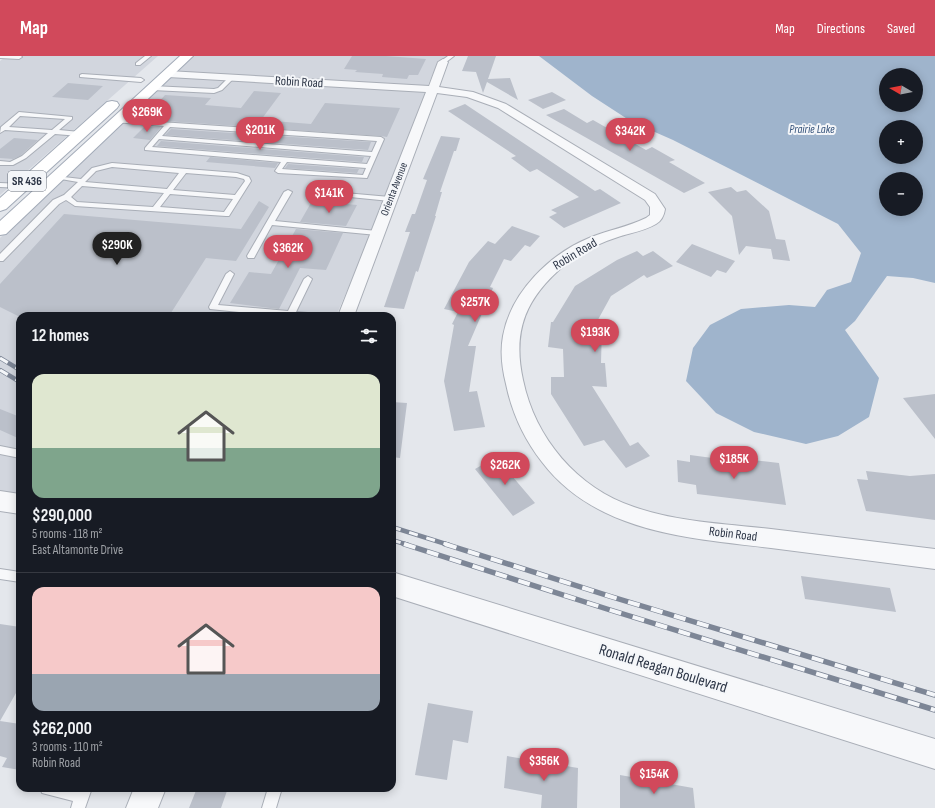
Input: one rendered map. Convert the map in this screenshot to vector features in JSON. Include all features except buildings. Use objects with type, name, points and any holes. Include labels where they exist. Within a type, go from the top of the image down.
[{"type":"main road","points":[[168,74],[165,72],[164,67],[175,56]]},
{"type":"main road","name":"SR 436","points":[[0,206],[127,93],[149,78],[168,74],[187,56]]},
{"type":"main road","name":"SR 436","points":[[0,230],[118,120],[149,78]]},
{"type":"main road","points":[[54,157],[57,177]]},
{"type":"main road","points":[[22,186],[25,207]]},
{"type":"street","name":"Orienta Avenue","points":[[347,312],[432,89],[447,59]]},
{"type":"street","name":"Robin Road","points":[[168,74],[432,89],[469,94],[502,106],[650,197],[657,204],[658,210],[655,217],[645,224],[603,237],[572,253],[547,272],[526,296],[513,328],[510,358],[518,400],[536,440],[560,472],[588,495],[625,513],[660,523],[698,530],[935,559]]},
{"type":"street","points":[[0,501],[16,503]]},
{"type":"street","name":"Ronald Reagan Boulevard","points":[[396,585],[935,754]]},
{"type":"street","points":[[142,808],[148,792]]},
{"type":"lane","points":[[0,56],[19,57]]},
{"type":"lane","points":[[138,64],[148,56]]},
{"type":"lane","points":[[82,76],[149,78],[214,91],[220,89],[231,78]]},
{"type":"lane","points":[[0,163],[11,164],[24,157],[70,118],[19,114],[2,130]]},
{"type":"lane","points":[[118,120],[381,139],[365,177],[278,171],[285,160]]},
{"type":"lane","points":[[169,124],[147,149],[370,166]]},
{"type":"lane","points":[[2,130],[80,134]]},
{"type":"lane","points":[[157,137],[375,154]]},
{"type":"lane","points":[[0,259],[56,202],[67,197],[94,169],[112,165],[243,176],[247,178],[248,181],[226,214],[75,204],[67,197]]},
{"type":"lane","points":[[155,209],[184,171]]},
{"type":"lane","points":[[57,177],[81,182],[238,197]]},
{"type":"lane","points":[[0,185],[22,186]]},
{"type":"lane","points":[[251,256],[288,192]]},
{"type":"lane","points":[[322,193],[390,199]]},
{"type":"lane","points":[[271,223],[377,232]]},
{"type":"lane","points":[[230,274],[213,306],[264,312]]},
{"type":"lane","points":[[292,312],[308,279]]},
{"type":"lane","points":[[0,450],[16,453]]},
{"type":"lane","points":[[0,574],[16,576]]},
{"type":"lane","points":[[63,792],[82,797]]},
{"type":"lane","points":[[269,808],[274,792]]},
{"type":"shaded area","points":[[7,56],[158,56],[0,195],[0,61]]},
{"type":"shaded area","points":[[193,56],[449,56],[447,61],[439,60],[427,87],[175,73]]},
{"type":"shaded area","points":[[171,77],[426,91],[355,272],[338,312],[16,312],[16,495],[0,493],[0,238]]},
{"type":"water","name":"Prairie Lake","points":[[539,56],[935,56],[935,283],[913,278],[887,276],[855,321],[845,330],[879,378],[869,417],[838,436],[806,444],[754,432],[716,413],[686,381],[693,348],[710,325],[741,309],[789,305],[815,307],[827,290],[851,282],[861,253],[838,224],[673,140],[632,122],[592,96]]},
{"type":"railway","points":[[0,358],[16,368]]},
{"type":"railway","points":[[0,370],[16,380]]},
{"type":"railway","points":[[396,528],[449,545]]},
{"type":"railway","points":[[396,541],[408,545]]},
{"type":"railway","points":[[404,544],[607,609],[935,710]]},
{"type":"railway","points":[[445,544],[609,596],[935,695]]}]
